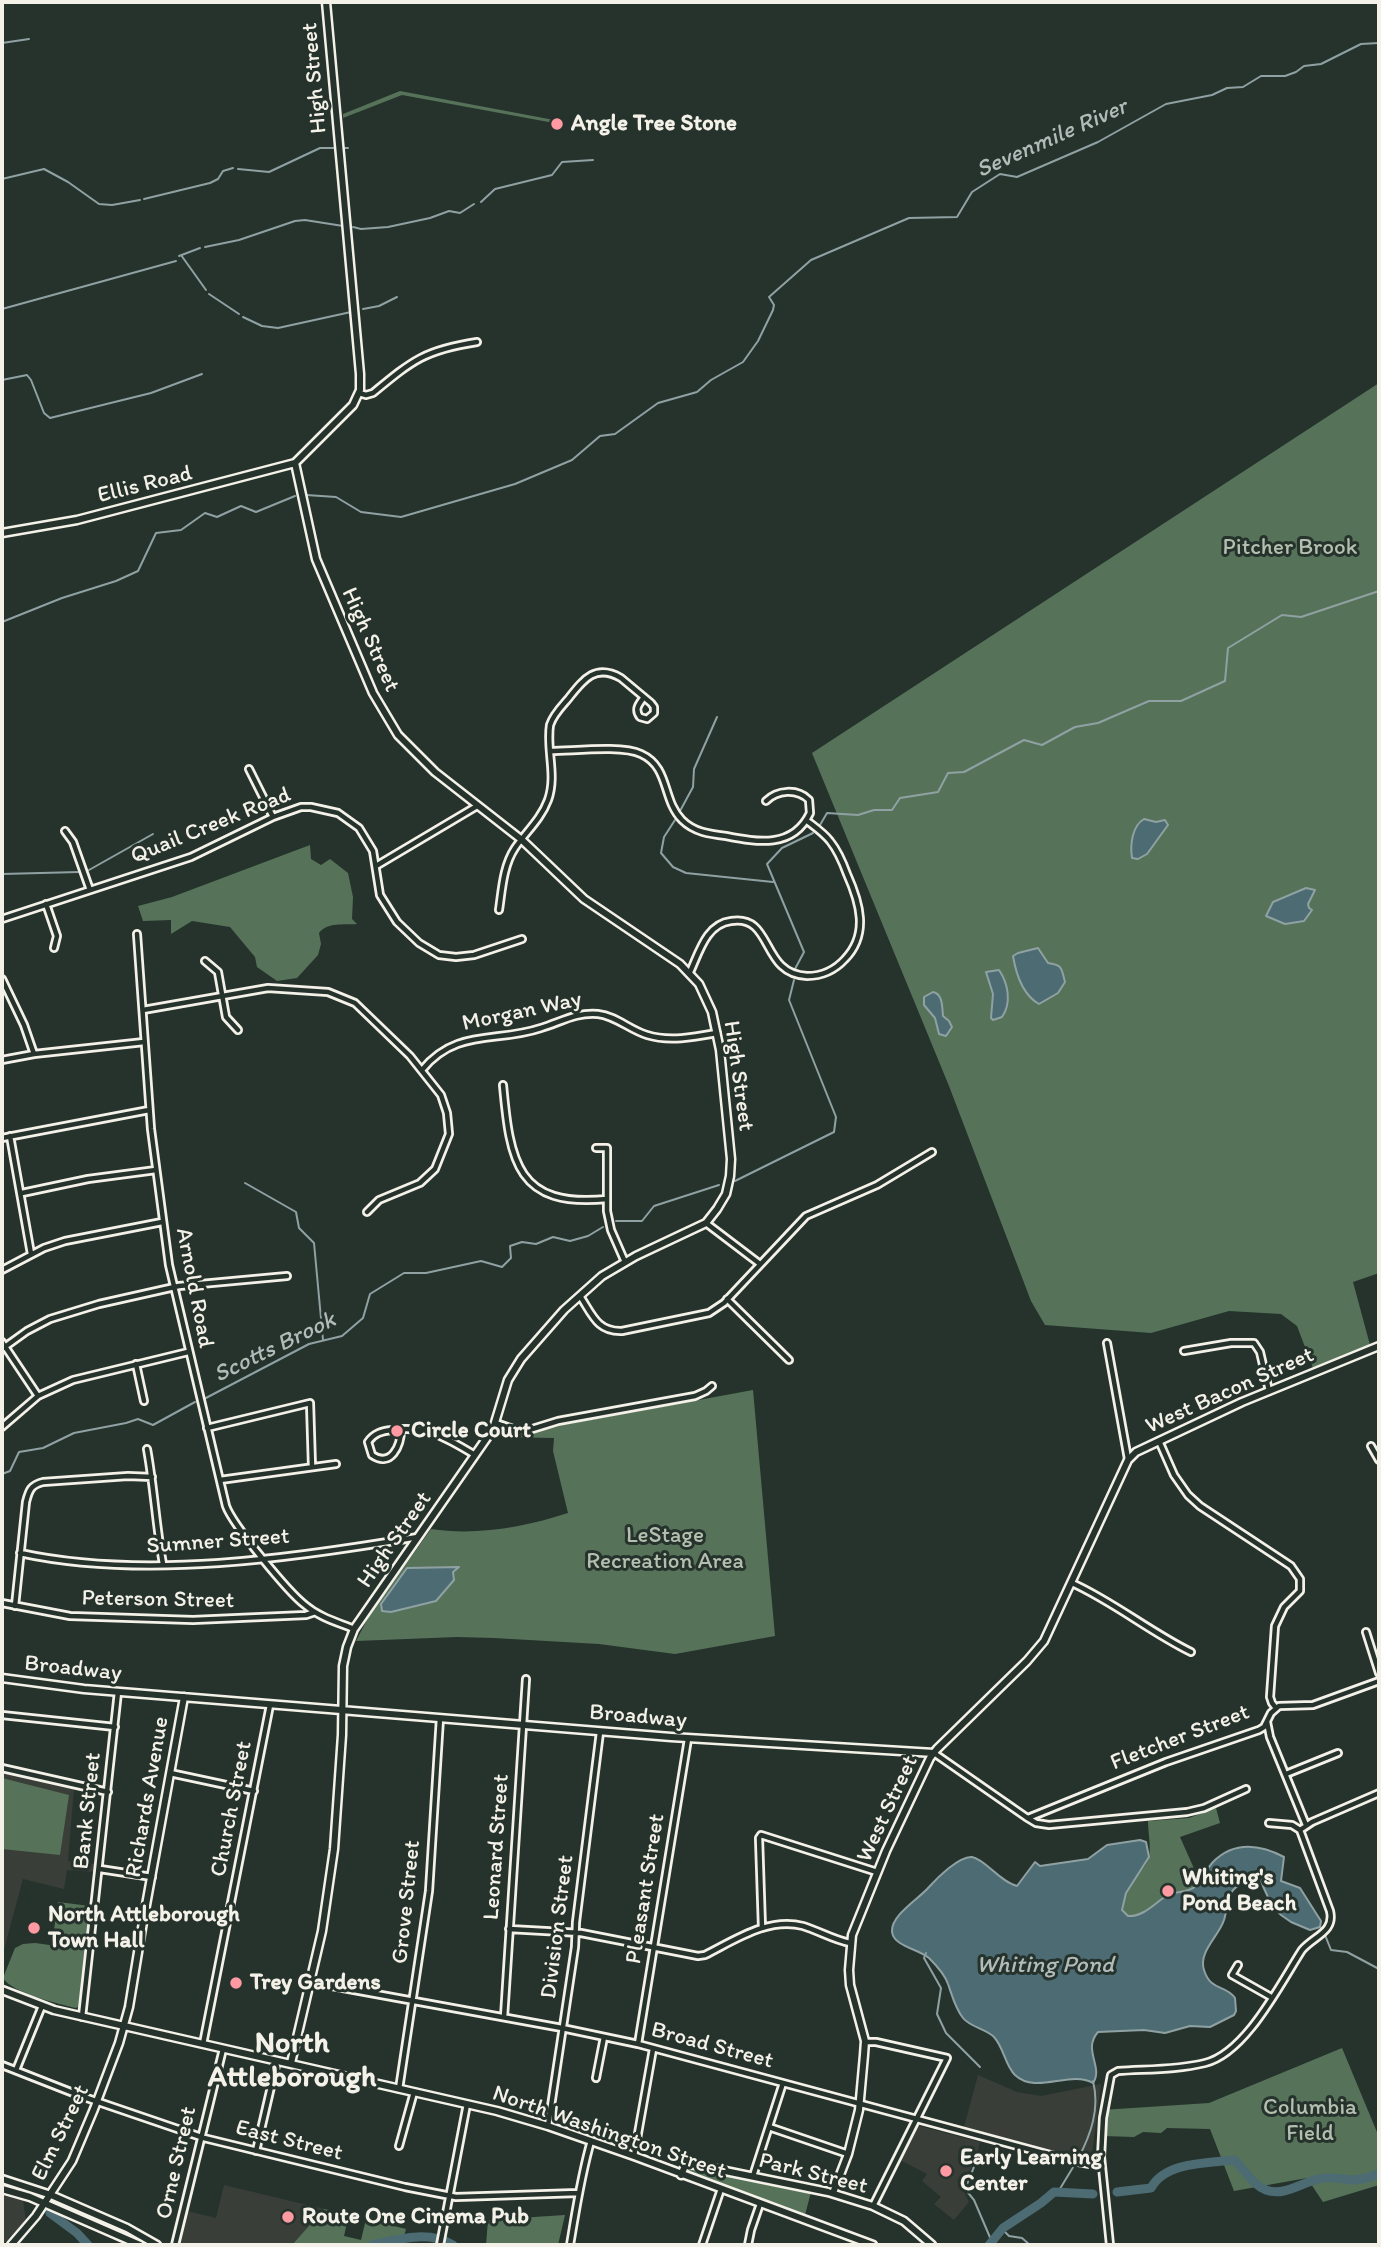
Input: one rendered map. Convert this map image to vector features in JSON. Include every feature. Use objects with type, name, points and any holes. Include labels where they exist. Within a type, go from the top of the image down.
[{"type":"street","name":"High Street","points":[[326,2],[360,374],[359,393]]},
{"type":"street","points":[[295,463],[353,405],[359,393],[373,393],[421,356],[444,347],[477,342]]},
{"type":"street","name":"High Street","points":[[291,2063],[322,1931],[334,1849],[343,1666],[354,1629],[496,1423],[506,1387],[516,1366],[580,1295],[602,1276],[706,1223],[722,1202],[729,1185],[731,1168],[722,1062],[716,1033],[706,998],[690,972],[584,899],[522,840],[416,755],[398,735],[381,708],[316,559],[295,463]]},
{"type":"street","name":"Ellis Road","points":[[2,533],[88,517],[295,463]]},
{"type":"street","points":[[499,911],[503,880],[510,857],[542,814],[550,797],[550,730],[554,716],[590,675],[599,672],[613,674],[644,697],[652,704],[652,716],[647,719],[640,717],[637,712],[644,697]]},
{"type":"street","points":[[551,751],[620,750],[642,754],[661,772],[676,813],[691,827],[703,832],[767,842],[787,836],[806,820],[810,813],[811,804],[803,795],[780,793],[766,801]]},
{"type":"street","points":[[250,769],[273,817]]},
{"type":"street","points":[[376,866],[477,806]]},
{"type":"street","name":"Quail Creek Road","points":[[2,919],[191,857],[273,817],[301,807],[320,807],[353,821],[366,836],[373,851],[380,895],[397,922],[419,943],[439,955],[456,957],[474,955],[522,939]]},
{"type":"street","points":[[690,972],[712,930],[731,921],[744,921],[758,928],[773,958],[783,968],[795,974],[822,974],[850,954],[860,928],[858,900],[832,844],[806,820]]},
{"type":"street","points":[[65,831],[73,842],[90,890]]},
{"type":"street","points":[[46,904],[57,936],[54,948]]},
{"type":"street","name":"Arnold Road","points":[[137,934],[149,1110],[172,1287],[230,1515],[303,1604],[354,1629]]},
{"type":"street","points":[[205,961],[218,972],[226,1017],[238,1030]]},
{"type":"street","points":[[2,979],[24,1025],[34,1054]]},
{"type":"street","points":[[143,1010],[268,988],[317,990],[340,995],[355,1003],[422,1070],[441,1095],[447,1113],[449,1134],[435,1169],[420,1184],[379,1200],[367,1212]]},
{"type":"street","name":"Morgan Way","points":[[422,1070],[441,1052],[470,1039],[540,1029],[574,1015],[610,1016],[647,1035],[664,1038],[716,1033]]},
{"type":"street","points":[[2,1060],[144,1042]]},
{"type":"street","points":[[503,1086],[511,1148],[527,1179],[545,1193],[561,1199],[607,1199]]},
{"type":"street","points":[[2,1138],[149,1110]]},
{"type":"street","points":[[10,1136],[31,1254]]},
{"type":"street","points":[[596,1147],[607,1148],[607,1199],[611,1230],[625,1262]]},
{"type":"street","points":[[580,1295],[599,1325],[604,1329],[616,1331],[709,1313],[727,1299],[811,1213],[877,1185],[932,1152]]},
{"type":"street","points":[[22,1193],[156,1170]]},
{"type":"street","points":[[2,1270],[31,1254],[65,1241],[162,1222]]},
{"type":"street","points":[[706,1223],[760,1264]]},
{"type":"street","points":[[38,1396],[3,1346],[27,1331],[57,1317],[172,1287],[287,1276]]},
{"type":"street","points":[[727,1299],[789,1360]]},
{"type":"street","points":[[1107,1343],[1128,1460]]},
{"type":"street","points":[[1184,1351],[1231,1343],[1254,1343],[1260,1352],[1269,1391]]},
{"type":"street","name":"West Bacon Street","points":[[1115,1490],[1128,1460],[1136,1452],[1269,1391],[1379,1346]]},
{"type":"street","points":[[2,1427],[38,1396],[73,1380],[188,1352]]},
{"type":"street","points":[[135,1364],[144,1401]]},
{"type":"street","points":[[496,1423],[513,1429],[529,1430],[551,1423],[695,1395],[712,1386]]},
{"type":"street","points":[[207,1428],[310,1403],[312,1466]]},
{"type":"street","points":[[401,1429],[398,1447],[393,1456],[385,1460],[372,1455],[369,1442],[372,1437],[380,1432],[401,1429],[429,1431],[475,1455]]},
{"type":"street","points":[[1159,1441],[1174,1475],[1188,1495],[1200,1506],[1286,1562],[1298,1574],[1300,1591],[1280,1613],[1275,1626],[1270,1697],[1276,1708]]},
{"type":"street","points":[[1371,1446],[1379,1460]]},
{"type":"street","points":[[147,1449],[155,1522],[163,1564]]},
{"type":"street","points":[[220,1480],[336,1464]]},
{"type":"street","points":[[15,1606],[26,1502],[30,1488],[43,1482],[152,1477]]},
{"type":"street","name":"West Street","points":[[833,2193],[848,2154],[860,2104],[864,2042],[849,1970],[850,1942],[855,1926],[877,1872],[934,1753],[1039,1648],[1051,1629],[1115,1490]]},
{"type":"street","name":"Sumner Street","points":[[20,1553],[96,1563],[163,1564],[264,1559],[418,1537]]},
{"type":"street","points":[[1072,1583],[1191,1652]]},
{"type":"street","name":"Peterson Street","points":[[2,1603],[70,1616],[112,1618],[236,1619],[306,1615],[315,1612]]},
{"type":"street","points":[[1366,1632],[1379,1673]]},
{"type":"street","name":"Broadway","points":[[2,1678],[118,1692],[600,1732],[934,1753]]},
{"type":"street","name":"Leonard Street","points":[[504,2017],[526,1679]]},
{"type":"street","name":"Fletcher Street","points":[[1028,1818],[1156,1766],[1259,1730],[1264,1727],[1276,1708],[1313,1705],[1379,1681]]},
{"type":"street","name":"Bank Street","points":[[82,2017],[118,1692]]},
{"type":"street","name":"Richards Avenue","points":[[124,2026],[184,1697]]},
{"type":"street","name":"Church Street","points":[[203,2044],[270,1704]]},
{"type":"street","points":[[2,1714],[115,1727]]},
{"type":"street","name":"Grove Street","points":[[399,2089],[429,1891],[440,1718]]},
{"type":"street","points":[[1267,1721],[1270,1737],[1306,1825]]},
{"type":"street","name":"Division Street","points":[[548,2126],[576,1933],[600,1732]]},
{"type":"street","name":"Pleasant Street","points":[[638,2044],[688,1739]]},
{"type":"street","points":[[934,1753],[1028,1818],[1036,1823],[1049,1825],[1178,1813],[1204,1808],[1246,1789]]},
{"type":"street","points":[[1286,1774],[1338,1753]]},
{"type":"street","points":[[2,1768],[108,1793]]},
{"type":"street","points":[[170,1773],[254,1791]]},
{"type":"street","points":[[1300,1830],[1379,1793]]},
{"type":"street","points":[[1110,2245],[1101,2166],[1103,2118],[1111,2075],[1118,2071],[1191,2065],[1214,2060],[1244,2036],[1302,1950],[1325,1932],[1331,1923],[1331,1916],[1300,1830],[1292,1825],[1269,1823]]},
{"type":"street","points":[[762,1928],[761,1835],[877,1872]]},
{"type":"street","points":[[100,1869],[152,1877]]},
{"type":"street","points":[[509,1929],[576,1933],[701,1956],[762,1928],[776,1925],[797,1925],[850,1942]]},
{"type":"street","points":[[1238,1965],[1232,1975],[1271,1997]]},
{"type":"street","name":"Broad Street","points":[[310,1982],[638,2044],[1083,2164],[1101,2166]]},
{"type":"street","name":"North Washington Street","points":[[2,1990],[42,2006],[82,2017],[467,2104],[548,2126],[873,2245]]},
{"type":"street","points":[[16,2071],[42,2006]]},
{"type":"street","name":"Elm Street","points":[[11,2245],[26,2231],[72,2161],[97,2102],[124,2026]]},
{"type":"street","points":[[596,2078],[604,2037]]},
{"type":"street","points":[[864,2042],[876,2042],[947,2058],[873,2206]]},
{"type":"street","name":"Orne Street","points":[[175,2245],[223,2049]]},
{"type":"street","points":[[634,2156],[653,2049]]},
{"type":"street","points":[[256,2151],[277,2060]]},
{"type":"street","name":"East Street","points":[[2,2065],[97,2102],[201,2137],[449,2196],[578,2193]]},
{"type":"street","points":[[753,2176],[783,2083]]},
{"type":"street","points":[[399,2146],[414,2092]]},
{"type":"street","points":[[440,2245],[467,2104]]},
{"type":"street","points":[[769,2127],[848,2154]]},
{"type":"street","points":[[570,2245],[578,2208],[578,2193],[591,2141]]},
{"type":"street","name":"Park Street","points":[[681,2175],[685,2166],[691,2164],[833,2193],[873,2206],[904,2221],[932,2245]]},
{"type":"street","points":[[2,2179],[51,2195],[127,2228],[157,2245]]},
{"type":"street","points":[[2,2189],[30,2197],[140,2245]]},
{"type":"street","points":[[702,2245],[721,2189]]},
{"type":"street","points":[[748,2245],[760,2204]]},
{"type":"shaded area","points":[[2,1772],[74,1788],[68,1861],[96,1864],[95,1872],[67,1870],[64,1889],[23,1879],[2,1957]]},
{"type":"shaded area","points":[[978,2075],[1017,2092],[1041,2096],[1101,2084],[1091,2161],[964,2127]]},
{"type":"shaded area","name":"Early Learning Center","points":[[919,2126],[980,2142],[975,2161],[964,2182],[969,2202],[954,2220],[934,2204],[941,2197],[922,2181],[927,2174],[900,2160]]},
{"type":"shaded area","points":[[224,2185],[324,2209],[292,2245],[179,2245],[187,2211],[216,2218]]},
{"type":"shaded area","points":[[2,2195],[23,2200],[26,2221],[2,2245]]},
{"type":"green space","name":"Angle Tree Stone","points":[[400,91],[554,120],[558,118],[559,128],[554,128],[554,123],[402,95],[343,118],[343,114]]},
{"type":"green space","name":"Pitcher Brook","points":[[1379,383],[1379,1273],[1353,1282],[1370,1345],[1313,1368],[1297,1326],[1281,1314],[1229,1311],[1151,1333],[1045,1325],[1031,1301],[949,1086],[812,753]]},
{"type":"green space","points":[[310,845],[311,859],[321,865],[330,859],[348,873],[353,897],[352,919],[357,924],[322,929],[319,933],[321,944],[318,955],[297,978],[277,981],[257,967],[255,957],[230,927],[192,921],[171,934],[171,920],[143,921],[138,906],[172,897]]},
{"type":"green space","name":"LeStage Recreation Area","points":[[753,1390],[775,1636],[675,1654],[599,1644],[494,1638],[356,1641],[369,1616],[431,1529],[483,1531],[568,1513],[553,1451],[554,1438],[494,1437],[499,1432],[529,1435],[552,1427]]},
{"type":"green space","points":[[2,1778],[69,1795],[60,1855],[2,1849]]},
{"type":"green space","points":[[1216,1808],[1220,1823],[1180,1837],[1200,1882],[1189,1889],[1169,1895],[1143,1913],[1131,1916],[1125,1914],[1123,1900],[1149,1856],[1148,1821],[1189,1818]]},
{"type":"green space","points":[[58,1902],[90,1906],[86,1942],[53,1937]]},
{"type":"green space","points":[[35,1943],[86,1950],[81,2005],[76,2008],[36,1997],[16,1988],[3,1978],[15,1948]]},
{"type":"green space","name":"Columbia Field","points":[[1342,2048],[1379,2137],[1379,2185],[1323,2202],[1307,2178],[1234,2191],[1210,2129],[1167,2128],[1161,2133],[1143,2132],[1134,2137],[1103,2136],[1100,2116],[1102,2110],[1209,2103]]},
{"type":"green space","points":[[691,2168],[811,2192],[805,2215],[687,2173]]},
{"type":"green space","points":[[324,2209],[349,2214],[344,2236],[361,2240],[366,2219],[406,2229],[404,2236],[400,2237],[399,2245],[292,2245]]},
{"type":"green space","points":[[565,2215],[558,2245],[486,2245],[488,2220]]},
{"type":"water","points":[[1144,819],[1156,822],[1165,820],[1168,825],[1147,854],[1138,859],[1132,858],[1133,836]]},
{"type":"water","points":[[1306,888],[1315,890],[1308,904],[1312,910],[1304,921],[1285,924],[1266,916],[1273,902]]},
{"type":"water","points":[[1038,948],[1048,963],[1061,968],[1065,982],[1058,993],[1039,1004],[1021,983],[1013,956]]},
{"type":"water","points":[[999,970],[1007,987],[1008,999],[1002,1017],[993,1020],[993,994],[986,972]]},
{"type":"water","points":[[933,992],[940,998],[943,1016],[952,1027],[946,1036],[939,1034],[935,1018],[924,1005],[924,997]]},
{"type":"water","points":[[459,1567],[453,1572],[454,1580],[436,1601],[391,1612],[382,1611],[381,1604],[407,1568]]},
{"type":"water","name":"Whiting Pond","points":[[1140,1840],[1146,1842],[1149,1857],[1126,1893],[1122,1910],[1128,1916],[1143,1912],[1170,1894],[1193,1888],[1221,1855],[1238,1848],[1256,1847],[1284,1857],[1281,1881],[1300,1888],[1321,1921],[1320,1927],[1310,1930],[1291,1922],[1272,1906],[1262,1884],[1244,1882],[1229,1896],[1224,1920],[1206,1950],[1203,1963],[1210,1982],[1235,1998],[1234,2015],[1210,2027],[1190,2026],[1165,2033],[1144,2030],[1098,2032],[1092,2045],[1096,2071],[1093,2083],[1074,2079],[1043,2083],[1023,2081],[1012,2071],[994,2037],[963,2018],[947,1981],[929,1958],[896,1940],[892,1931],[893,1925],[901,1913],[943,1873],[967,1858],[977,1859],[1017,1886],[1035,1862],[1040,1866],[1088,1859],[1107,1845]]},
{"type":"waterway","points":[[2,43],[29,39]]},
{"type":"waterway","name":"Sevenmile River","points":[[306,495],[336,497],[361,512],[401,517],[515,484],[572,460],[600,436],[615,434],[658,403],[697,392],[711,380],[743,362],[758,341],[773,310],[774,305],[769,297],[811,260],[909,218],[957,217],[972,192],[1000,174],[1017,177],[1098,142],[1166,104],[1212,95],[1227,88],[1243,87],[1261,76],[1285,76],[1304,66],[1321,64],[1361,44],[1379,43]]},
{"type":"waterway","points":[[238,169],[269,172],[320,148],[336,148]]},
{"type":"waterway","points":[[481,202],[495,189],[552,175],[562,162],[593,160]]},
{"type":"waterway","points":[[144,199],[210,183],[218,179],[223,171],[233,168]]},
{"type":"waterway","points":[[2,179],[44,169],[99,204],[112,205],[140,200]]},
{"type":"waterway","points":[[353,227],[388,227],[449,211],[460,213],[474,204]]},
{"type":"waterway","points":[[205,247],[239,240],[295,221],[343,226]]},
{"type":"waterway","points":[[179,256],[200,248]]},
{"type":"waterway","points":[[181,255],[206,290]]},
{"type":"waterway","points":[[2,309],[176,261]]},
{"type":"waterway","points":[[209,294],[239,314]]},
{"type":"waterway","points":[[363,309],[379,306],[397,297]]},
{"type":"waterway","points":[[243,317],[262,326],[278,328],[351,312]]},
{"type":"waterway","points":[[2,380],[27,375],[44,413],[50,418],[151,393],[202,374]]},
{"type":"waterway","name":"Sevenmile River","points":[[2,622],[138,571],[156,533],[181,530],[205,513],[217,517],[241,506],[256,512],[295,496]]},
{"type":"waterway","name":"Scotts Brook","points":[[820,825],[827,813],[858,815],[874,810],[892,810],[900,798],[938,792],[948,773],[964,772],[1024,740],[1042,745],[1075,727],[1098,723],[1149,701],[1181,701],[1225,681],[1228,648],[1282,615],[1301,617],[1379,591]]},
{"type":"waterway","points":[[680,811],[693,787],[694,769],[717,717]]},
{"type":"waterway","points":[[675,820],[664,837],[661,853],[673,867],[686,873],[773,882]]},
{"type":"waterway","name":"Scotts Brook","points":[[795,969],[804,952],[767,864],[782,848],[813,833]]},
{"type":"waterway","points":[[89,870],[153,834]]},
{"type":"waterway","points":[[2,874],[79,872]]},
{"type":"waterway","name":"Scotts Brook","points":[[735,1181],[834,1132],[836,1117],[789,1000],[794,980]]},
{"type":"waterway","points":[[245,1183],[296,1212],[299,1228],[314,1243],[323,1340]]},
{"type":"waterway","name":"Scotts Brook","points":[[616,1221],[642,1221],[654,1206],[719,1185]]},
{"type":"waterway","name":"Scotts Brook","points":[[204,1399],[309,1344],[342,1336],[363,1318],[370,1294],[404,1273],[426,1273],[481,1261],[502,1267],[511,1258],[510,1246],[522,1242],[536,1244],[553,1237],[570,1241],[588,1236],[603,1227]]},
{"type":"waterway","name":"Scotts Brook","points":[[2,1474],[10,1471],[19,1452],[43,1448],[74,1433],[138,1419],[153,1425],[195,1402]]},
{"type":"waterway","points":[[1325,1935],[1331,1950],[1347,1952],[1379,1969]]},
{"type":"waterway","points":[[926,1953],[924,1958],[941,1988],[937,2014],[946,2033],[980,2067]]},
{"type":"waterway","points":[[1078,2159],[1087,2140],[1095,2111],[1093,2081]]},
{"type":"waterway","points":[[1117,2192],[1151,2188],[1157,2179],[1166,2173],[1188,2165],[1234,2160],[1256,2184],[1273,2192],[1323,2178],[1355,2180],[1379,2174]]},
{"type":"waterway","points":[[976,2162],[965,2189],[974,2200],[992,2242]]},
{"type":"waterway","points":[[1058,2192],[1075,2164]]},
{"type":"waterway","points":[[989,2245],[1003,2228],[1054,2192],[1093,2194]]},
{"type":"waterway","points":[[50,2213],[88,2245]]},
{"type":"waterway","points":[[1002,2229],[1009,2236],[1022,2238],[1030,2245]]},
{"type":"waterway","points":[[372,2245],[403,2238],[424,2237],[444,2240],[453,2245]]},
{"type":"place","name":"Angle Tree Stone","points":[[557,124]]},
{"type":"place","name":"Circle Court","points":[[397,1431]]},
{"type":"place","name":"Whiting's Pond Beach","points":[[1168,1891]]},
{"type":"place","name":"North Attleborough Town Hall","points":[[34,1928]]},
{"type":"place","name":"Trey Gardens","points":[[236,1983]]},
{"type":"place","name":"Early Learning Center","points":[[946,2171]]},
{"type":"place","name":"Route One Cinema Pub","points":[[288,2217]]},
{"type":"district","name":"North Attleborough","points":[[292,2061]]}]
